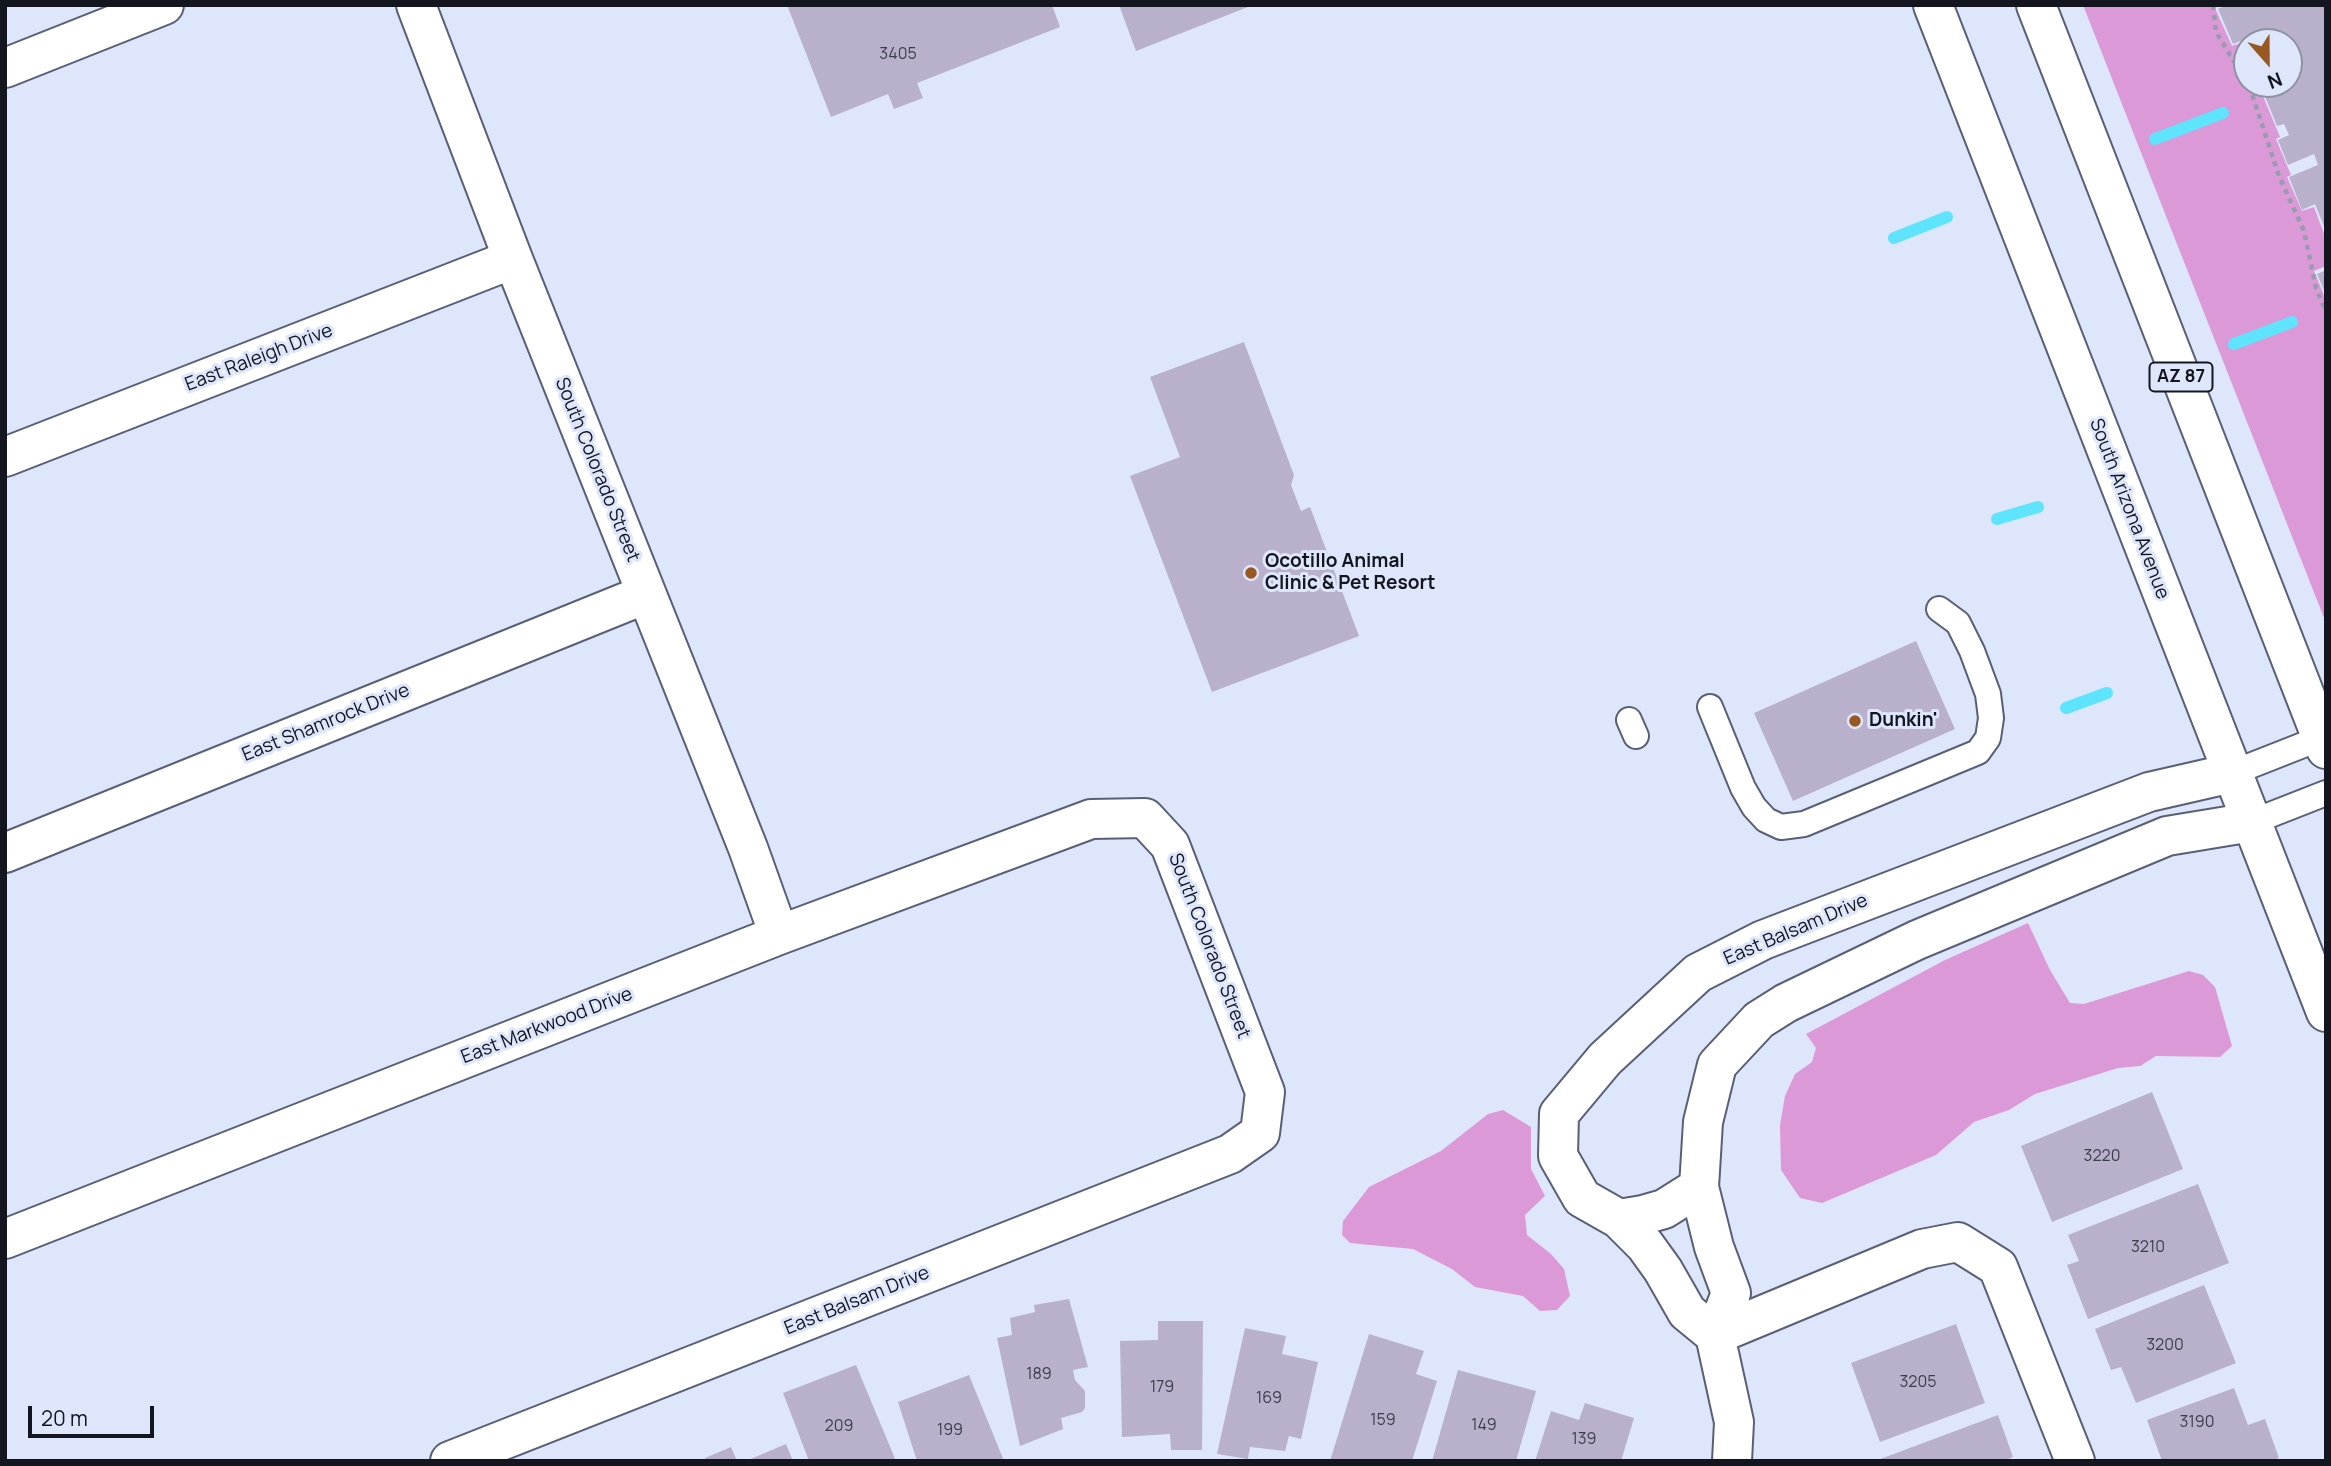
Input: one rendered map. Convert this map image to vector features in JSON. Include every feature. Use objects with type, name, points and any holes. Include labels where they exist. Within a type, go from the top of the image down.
[{"type":"street","points":[[5,68],[164,5]]},
{"type":"street","name":"South Colorado Street","points":[[416,5],[513,259],[748,848],[779,935]]},
{"type":"street","name":"South Arizona Avenue","points":[[1933,5],[2326,1012]]},
{"type":"street","name":"AZ 87","points":[[2036,5],[2324,741]]},
{"type":"street","name":"East Raleigh Drive","points":[[5,457],[513,259]]},
{"type":"street","name":"East Shamrock Drive","points":[[5,853],[646,594]]},
{"type":"street","name":"East Balsam Drive","points":[[1715,1335],[1687,1312],[1645,1245],[1619,1219],[1582,1198],[1558,1156],[1559,1114],[1605,1059],[1698,973],[1763,940],[2149,792],[2232,772]]},
{"type":"street","name":"South Colorado Street","points":[[1091,819],[1145,818],[1170,845],[1265,1092],[1260,1133]]},
{"type":"street","name":"East Markwood Drive","points":[[5,1240],[779,935],[1091,819]]},
{"type":"street","points":[[1732,1461],[1734,1422],[1715,1335],[1731,1293],[1714,1247],[1699,1187],[1703,1122],[1717,1065],[1759,1020],[1786,1003],[1917,940],[2166,836],[2252,822]]},
{"type":"street","name":"East Balsam Drive","points":[[450,1461],[1230,1154],[1260,1133]]},
{"type":"street","points":[[1619,1219],[1664,1209],[1699,1187]]},
{"type":"street","points":[[1715,1335],[1922,1249],[1958,1242],[1998,1267],[2075,1461]]},
{"type":"lane","points":[[1710,707],[1743,788],[1754,807],[1766,820],[1781,827],[1804,824],[1919,777],[1978,752],[1988,738],[1991,718],[1988,694],[1972,651],[1958,623],[1939,610]]},
{"type":"lane","points":[[2232,772],[2324,741]]},
{"type":"lane","points":[[2252,822],[2326,793]]},
{"type":"path","points":[[2213,5],[2216,32],[2250,88],[2279,176],[2304,230],[2316,288],[2326,312]]},
{"type":"shaded area","points":[[2083,5],[2220,5],[2215,8],[2233,46],[2233,98],[2264,98],[2280,137],[2276,139],[2291,175],[2287,177],[2302,211],[2314,207],[2326,239],[2326,266],[2314,271],[2326,300],[2326,623]]},
{"type":"shaded area","points":[[2028,923],[2050,970],[2070,1003],[2084,1004],[2189,971],[2203,975],[2215,987],[2232,1046],[2220,1057],[2156,1056],[2140,1066],[2118,1068],[2035,1094],[2009,1110],[1974,1122],[1936,1155],[1822,1203],[1800,1198],[1781,1170],[1780,1125],[1785,1096],[1795,1074],[1812,1062],[1816,1048],[1806,1034],[1945,960]]},
{"type":"shaded area","points":[[1503,1110],[1531,1127],[1531,1169],[1545,1196],[1525,1215],[1527,1235],[1551,1254],[1564,1269],[1570,1296],[1557,1310],[1540,1311],[1523,1296],[1475,1287],[1452,1269],[1413,1249],[1350,1243],[1342,1235],[1343,1221],[1369,1187],[1441,1151],[1488,1114]]},
{"type":"building","points":[[787,5],[1052,5],[1060,27],[917,83],[923,98],[894,109],[888,94],[831,117]]},
{"type":"building","points":[[1119,5],[1253,5],[1136,51]]},
{"type":"building","points":[[2227,5],[2326,5],[2326,231],[2315,204],[2302,210],[2289,177],[2318,165],[2314,154],[2288,165],[2278,140],[2289,135],[2284,124],[2277,126],[2266,98],[2303,98],[2303,28],[2233,28],[2233,44],[2218,9]]},
{"type":"building","points":[[2326,270],[2326,295],[2317,274]]},
{"type":"building","name":"Ocotillo Animal Clinic & Pet Resort","points":[[1244,342],[1294,475],[1291,485],[1301,511],[1310,507],[1359,636],[1212,692],[1130,476],[1180,457],[1150,377]]},
{"type":"building","name":"Dunkin'","points":[[1916,641],[1955,729],[1793,801],[1754,713]]},
{"type":"building","points":[[2152,1092],[2183,1169],[2052,1222],[2021,1146]]},
{"type":"building","points":[[2198,1184],[2229,1263],[2088,1319],[2067,1265],[2079,1261],[2068,1235]]},
{"type":"building","points":[[2204,1285],[2236,1363],[2136,1403],[2121,1367],[2111,1370],[2095,1329]]},
{"type":"building","points":[[1069,1299],[1088,1367],[1073,1370],[1075,1380],[1085,1391],[1085,1408],[1082,1412],[1061,1418],[1063,1429],[1020,1446],[997,1338],[1012,1335],[1010,1318],[1035,1312],[1034,1305]]},
{"type":"building","points":[[1158,1321],[1203,1321],[1202,1450],[1171,1450],[1170,1434],[1122,1437],[1120,1341],[1158,1340]]},
{"type":"building","points":[[1956,1324],[1985,1403],[1880,1442],[1851,1363]]},
{"type":"building","points":[[1245,1328],[1286,1336],[1282,1354],[1318,1362],[1301,1439],[1289,1436],[1285,1451],[1250,1447],[1248,1459],[1217,1454]]},
{"type":"building","points":[[1369,1334],[1424,1351],[1416,1374],[1437,1381],[1412,1461],[1330,1461]]},
{"type":"building","points":[[856,1365],[896,1461],[809,1461],[783,1393]]},
{"type":"building","points":[[1458,1370],[1536,1391],[1516,1461],[1432,1461]]},
{"type":"building","points":[[969,1375],[1004,1461],[917,1461],[898,1402]]},
{"type":"building","points":[[2234,1388],[2248,1425],[2265,1419],[2279,1458],[2271,1461],[2162,1461],[2147,1420]]},
{"type":"building","points":[[1585,1403],[1634,1418],[1621,1461],[1535,1461],[1551,1411],[1579,1420]]},
{"type":"building","points":[[1998,1415],[2013,1457],[2004,1461],[1875,1461]]},
{"type":"building","points":[[786,1444],[793,1461],[746,1461]]},
{"type":"building","points":[[731,1447],[737,1461],[706,1461],[705,1458]]},
{"type":"waterway","points":[[2155,139],[2223,113]]},
{"type":"waterway","points":[[1894,238],[1947,217]]},
{"type":"waterway","points":[[2234,344],[2292,322]]},
{"type":"waterway","points":[[1997,519],[2038,507]]},
{"type":"waterway","points":[[2066,708],[2107,693]]},
{"type":"place","name":"Ocotillo Animal Clinic & Pet Resort","points":[[1251,573]]},
{"type":"place","name":"Dunkin'","points":[[1855,721]]}]
